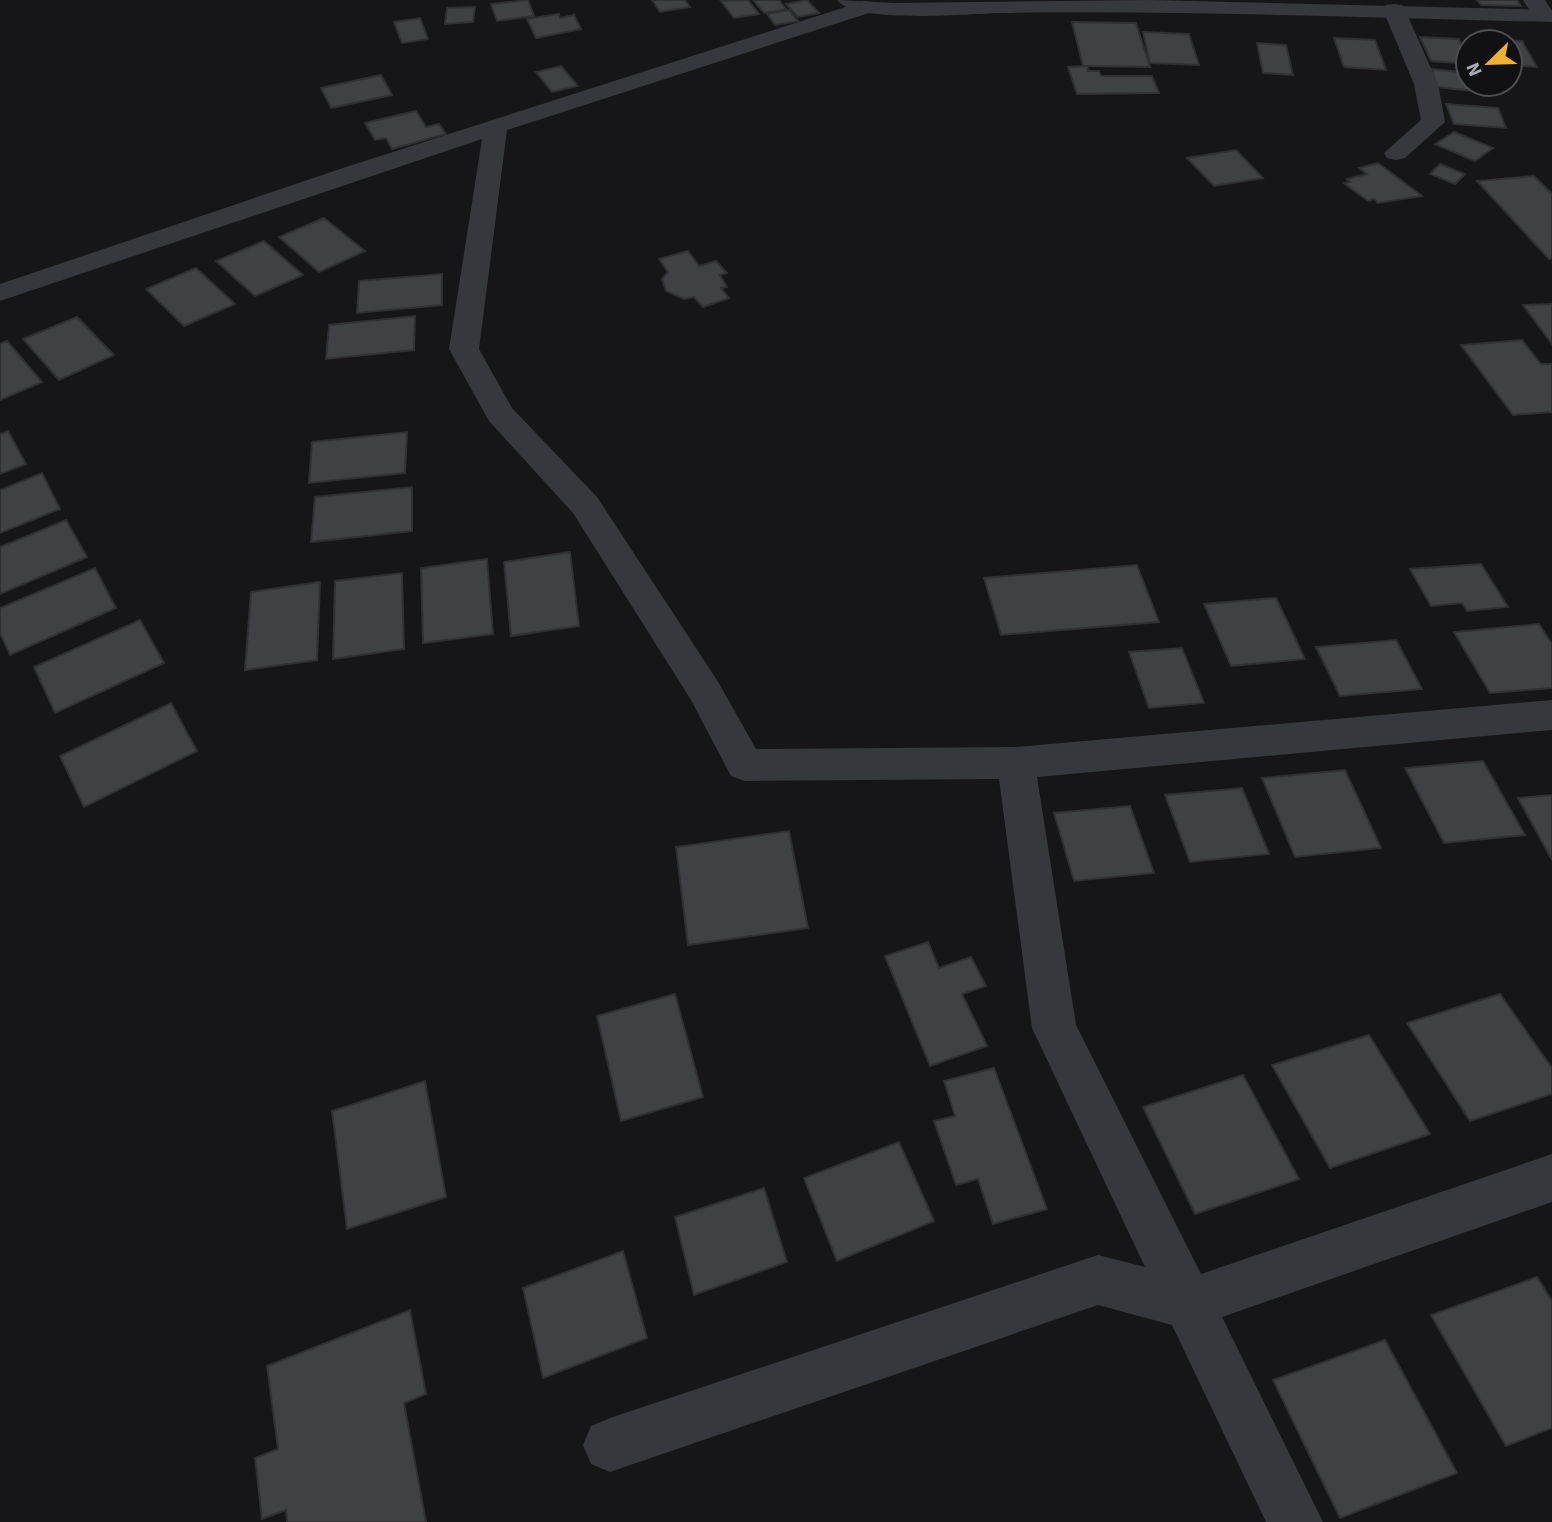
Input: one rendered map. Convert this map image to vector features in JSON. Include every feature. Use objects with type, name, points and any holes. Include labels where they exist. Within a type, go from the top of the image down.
[{"type":"street","points":[[0,293],[856,3],[894,9],[1106,5],[1543,10]]},
{"type":"street","points":[[1394,10],[1426,84],[1433,122],[1396,153]]},
{"type":"street","points":[[496,126],[464,349],[500,414],[585,505],[704,690],[745,765],[1016,763],[1552,715]]},
{"type":"street","points":[[1016,763],[1054,1028],[1295,1522]]},
{"type":"street","points":[[610,1446],[1098,1280],[1188,1304],[1552,1178]]},
{"type":"building","points":[[528,0],[534,16],[497,21],[491,4]]},
{"type":"building","points":[[652,0],[685,0],[690,7],[660,12]]},
{"type":"building","points":[[748,0],[759,14],[734,18],[721,1]]},
{"type":"building","points":[[753,0],[779,0],[786,9],[764,13]]},
{"type":"building","points":[[807,0],[819,13],[798,17],[786,4]]},
{"type":"building","points":[[1477,0],[1517,0],[1521,6],[1481,5]]},
{"type":"building","points":[[475,7],[473,22],[445,24],[447,8]]},
{"type":"building","points":[[789,10],[798,21],[775,25],[767,14]]},
{"type":"building","points":[[559,14],[560,18],[574,15],[581,29],[536,38],[527,19]]},
{"type":"building","points":[[420,18],[428,39],[402,43],[394,22]]},
{"type":"building","points":[[1072,22],[1136,23],[1150,67],[1083,66]]},
{"type":"building","points":[[1143,32],[1189,34],[1199,65],[1150,63]]},
{"type":"building","points":[[1420,37],[1454,39],[1454,63],[1431,61]]},
{"type":"building","points":[[1334,38],[1375,40],[1386,70],[1344,67]]},
{"type":"building","points":[[1257,43],[1286,45],[1293,75],[1263,73]]},
{"type":"building","points":[[1524,44],[1537,67],[1524,66]]},
{"type":"building","points":[[561,66],[578,86],[552,92],[536,72]]},
{"type":"building","points":[[1087,66],[1088,71],[1099,71],[1101,76],[1152,76],[1159,93],[1077,94],[1068,67]]},
{"type":"building","points":[[1432,69],[1454,71],[1454,89],[1436,87]]},
{"type":"building","points":[[381,75],[392,95],[331,108],[321,88]]},
{"type":"building","points":[[1446,104],[1498,108],[1506,128],[1454,124]]},
{"type":"building","points":[[416,111],[426,127],[439,124],[446,134],[392,149],[386,138],[375,140],[365,123]]},
{"type":"building","points":[[1454,132],[1493,148],[1475,161],[1435,144]]},
{"type":"building","points":[[1236,150],[1263,178],[1214,186],[1187,158]]},
{"type":"building","points":[[1378,163],[1422,196],[1378,203],[1374,199],[1368,201],[1344,183],[1350,182],[1347,179],[1367,174],[1359,168]]},
{"type":"building","points":[[1440,164],[1465,174],[1455,184],[1430,174]]},
{"type":"building","points":[[1534,176],[1552,194],[1552,258],[1549,259],[1477,181]]},
{"type":"building","points":[[324,218],[365,251],[319,272],[279,237]]},
{"type":"building","points":[[264,241],[303,275],[255,296],[216,261]]},
{"type":"building","points":[[688,251],[699,266],[716,261],[727,273],[720,275],[727,287],[721,288],[729,298],[703,307],[694,297],[684,299],[666,291],[662,279],[668,272],[659,259]]},
{"type":"building","points":[[196,268],[235,304],[184,326],[146,289]]},
{"type":"building","points":[[442,274],[442,305],[357,313],[359,281]]},
{"type":"building","points":[[1552,304],[1552,344],[1523,305]]},
{"type":"building","points":[[415,316],[414,350],[326,359],[329,325]]},
{"type":"building","points":[[77,317],[114,355],[59,380],[23,339]]},
{"type":"building","points":[[1522,340],[1541,364],[1552,364],[1552,412],[1513,415],[1461,345]]},
{"type":"building","points":[[7,341],[42,382],[0,400],[0,344]]},
{"type":"building","points":[[8,431],[26,464],[0,474],[0,434]]},
{"type":"building","points":[[407,432],[405,473],[309,483],[312,442]]},
{"type":"building","points":[[42,473],[60,509],[0,533],[0,490]]},
{"type":"building","points":[[412,487],[412,531],[311,542],[315,497]]},
{"type":"building","points":[[66,520],[87,557],[0,594],[0,547]]},
{"type":"building","points":[[570,552],[579,626],[511,636],[504,562]]},
{"type":"building","points":[[487,559],[493,634],[423,643],[421,568]]},
{"type":"building","points":[[1481,564],[1508,607],[1467,611],[1462,603],[1431,606],[1410,569]]},
{"type":"building","points":[[1137,565],[1159,622],[1001,635],[984,578]]},
{"type":"building","points":[[95,568],[116,608],[10,655],[0,633],[0,608]]},
{"type":"building","points":[[402,573],[404,649],[333,659],[335,581]]},
{"type":"building","points":[[320,582],[317,660],[245,670],[251,592]]},
{"type":"building","points":[[1276,598],[1305,659],[1231,666],[1204,604]]},
{"type":"building","points":[[140,620],[164,663],[55,713],[34,667]]},
{"type":"building","points":[[1539,624],[1552,644],[1552,688],[1490,693],[1454,632]]},
{"type":"building","points":[[1396,640],[1422,689],[1340,696],[1316,647]]},
{"type":"building","points":[[1182,648],[1204,703],[1149,708],[1129,652]]},
{"type":"building","points":[[171,703],[197,751],[84,807],[60,756]]},
{"type":"building","points":[[1483,761],[1525,835],[1444,843],[1405,768]]},
{"type":"building","points":[[1345,770],[1381,848],[1295,857],[1262,778]]},
{"type":"building","points":[[1242,788],[1269,854],[1190,862],[1165,795]]},
{"type":"building","points":[[1552,795],[1552,860],[1518,798]]},
{"type":"building","points":[[1130,806],[1154,873],[1074,881],[1054,813]]},
{"type":"building","points":[[789,831],[808,928],[688,945],[676,847]]},
{"type":"building","points":[[928,942],[939,968],[971,957],[986,986],[962,994],[987,1046],[930,1066],[885,956]]},
{"type":"building","points":[[675,994],[703,1097],[621,1121],[597,1016]]},
{"type":"building","points":[[1500,994],[1552,1068],[1552,1094],[1470,1121],[1407,1023]]},
{"type":"building","points":[[1369,1035],[1430,1134],[1330,1168],[1272,1065]]},
{"type":"building","points":[[994,1068],[1047,1209],[993,1224],[978,1179],[956,1185],[934,1121],[955,1116],[944,1081]]},
{"type":"building","points":[[1243,1075],[1299,1179],[1195,1214],[1143,1107]]},
{"type":"building","points":[[425,1081],[446,1197],[347,1229],[332,1111]]},
{"type":"building","points":[[899,1142],[934,1221],[837,1261],[804,1178]]},
{"type":"building","points":[[764,1188],[787,1262],[694,1295],[675,1217]]},
{"type":"building","points":[[623,1251],[647,1338],[543,1378],[523,1288]]},
{"type":"building","points":[[1537,1277],[1552,1301],[1552,1428],[1506,1446],[1431,1315]]},
{"type":"building","points":[[410,1310],[426,1394],[404,1403],[426,1522],[287,1522],[286,1510],[262,1519],[255,1458],[278,1449],[267,1366]]},
{"type":"building","points":[[1385,1340],[1457,1473],[1340,1518],[1273,1380]]}]
